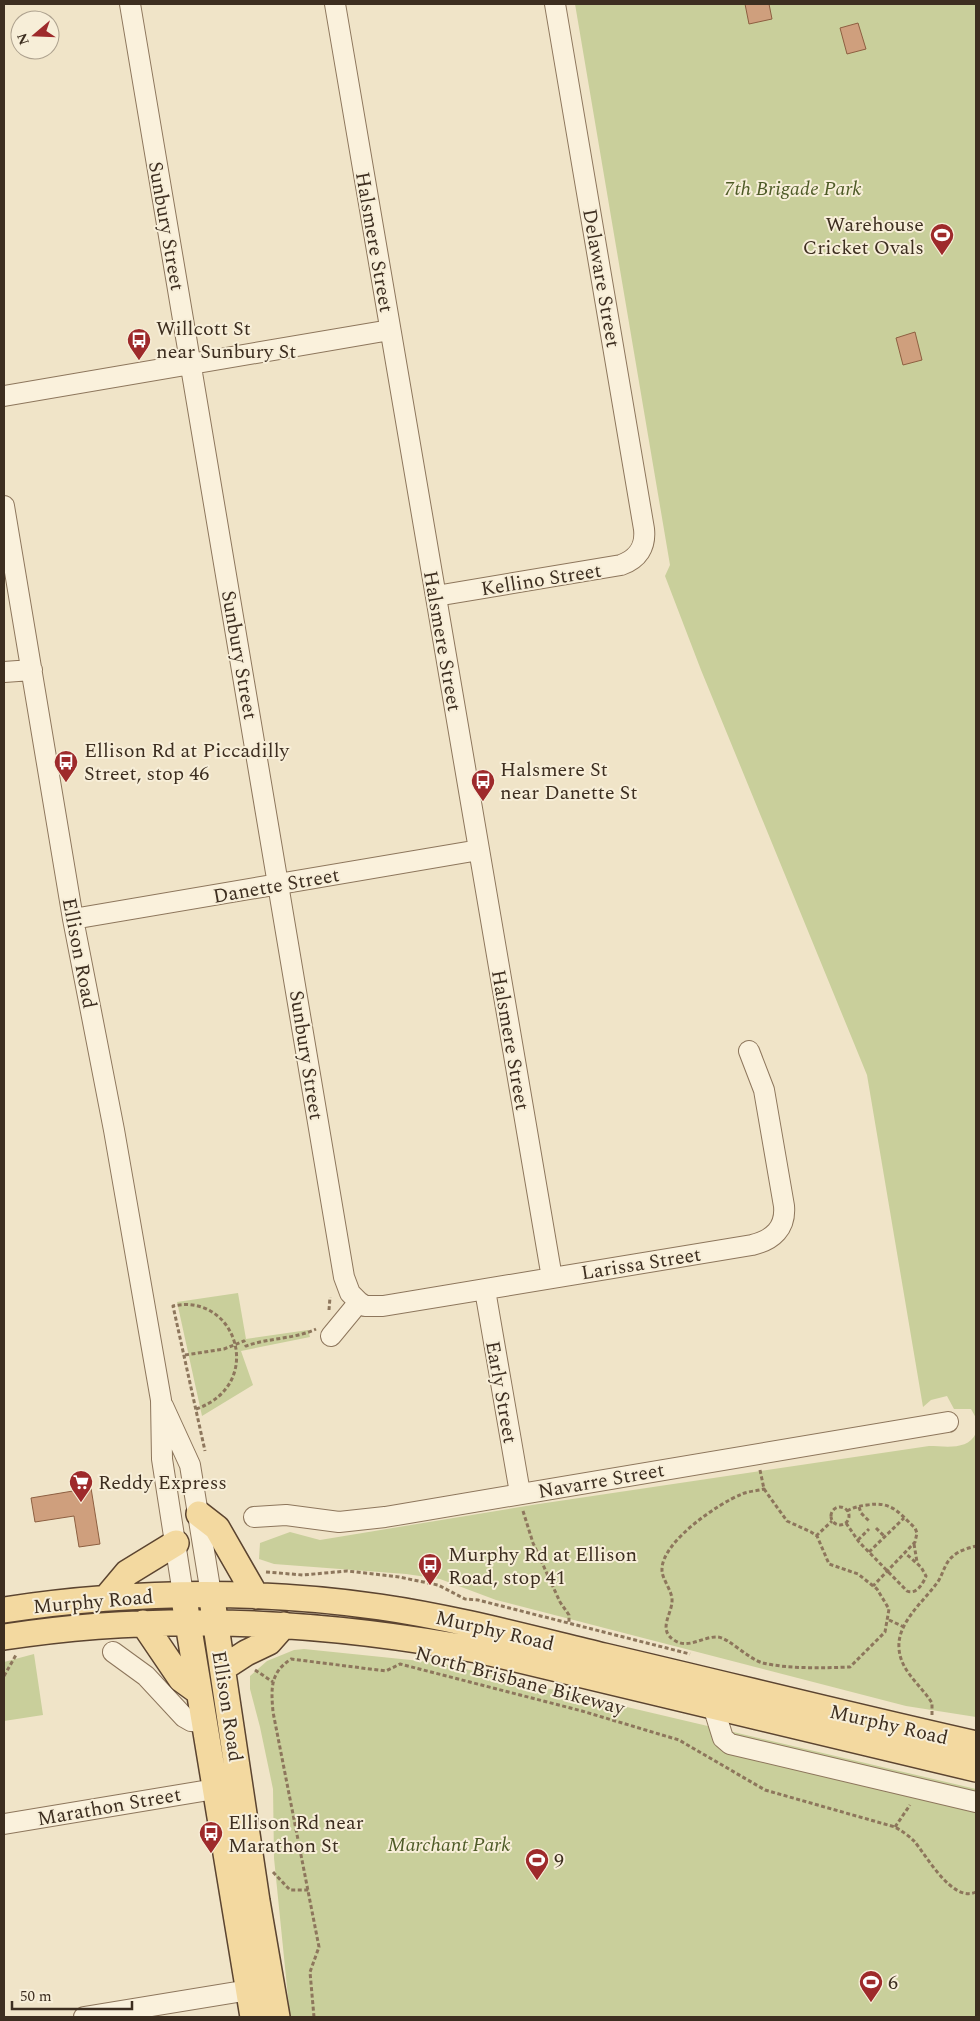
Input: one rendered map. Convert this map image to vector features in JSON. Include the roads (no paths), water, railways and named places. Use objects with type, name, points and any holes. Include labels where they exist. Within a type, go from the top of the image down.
[{"type":"main road","points":[[199,1514],[217,1528],[256,1596]]},
{"type":"main road","points":[[106,1598],[127,1573],[176,1543]]},
{"type":"main road","name":"Murphy Road","points":[[4,1610],[106,1598],[183,1594],[256,1596],[379,1607],[434,1616],[976,1744]]},
{"type":"main road","name":"Ellison Road","points":[[183,1594],[215,1789],[260,1988],[276,2017]]},
{"type":"main road","name":"Ellison Road","points":[[211,1594],[257,1901],[260,1988],[253,2017]]},
{"type":"main road","name":"Murphy Road","points":[[10,1646],[48,1630],[142,1623],[215,1622],[284,1625],[382,1634],[448,1645],[976,1769]]},
{"type":"main road","points":[[142,1623],[181,1680],[199,1692]]},
{"type":"main road","points":[[222,1668],[246,1653],[269,1642],[284,1625]]},
{"type":"street","name":"Sunbury Street","points":[[130,4],[344,1277],[350,1293],[359,1302]]},
{"type":"street","name":"Halsmere Street","points":[[335,4],[552,1278]]},
{"type":"street","name":"Delaware Street","points":[[555,4],[644,529],[645,536],[641,552]]},
{"type":"street","points":[[4,396],[390,330]]},
{"type":"street","name":"Ellison Road","points":[[4,506],[74,919],[114,1130],[160,1400],[162,1459],[183,1594]]},
{"type":"street","name":"Kellino Street","points":[[436,596],[621,566],[630,562],[641,552]]},
{"type":"street","points":[[4,672],[32,670]]},
{"type":"street","name":"Danette Street","points":[[74,919],[479,850]]},
{"type":"street","name":"Larissa Street","points":[[359,1302],[365,1306],[383,1306],[764,1242],[779,1231],[783,1223],[784,1206],[764,1090],[748,1051]]},
{"type":"street","name":"Early Street","points":[[485,1290],[520,1493]]},
{"type":"street","points":[[325,1332],[359,1302]]},
{"type":"street","name":"Ellison Road","points":[[160,1400],[190,1464],[211,1594]]},
{"type":"street","name":"Navarre Street","points":[[254,1517],[286,1515],[339,1522],[359,1521],[948,1422]]},
{"type":"street","name":"Ellison Road","points":[[113,1652],[146,1676],[184,1717],[204,1722]]},
{"type":"street","points":[[713,1706],[720,1732],[727,1742],[976,1802]]},
{"type":"street","name":"Marathon Street","points":[[4,1824],[215,1789]]},
{"type":"street","points":[[84,2017],[260,1988]]},
{"type":"place","name":"Warehouse Cricket Ovals","points":[[942,256]]},
{"type":"place","name":"Willcott St near Sunbury St","points":[[139,361]]},
{"type":"place","name":"Ellison Rd at Piccadilly Street, stop 46","points":[[66,783]]},
{"type":"place","name":"Halsmere St near Danette St","points":[[483,802]]},
{"type":"place","name":"Reddy Express","points":[[81,1503]]},
{"type":"place","name":"Murphy Rd at Ellison Road, stop 41","points":[[430,1586]]},
{"type":"place","name":"Ellison Rd near Marathon St","points":[[211,1854]]},
{"type":"place","name":"9","points":[[537,1881]]},
{"type":"place","name":"6","points":[[871,2003]]},
{"type":"park label","name":"7th Brigade Park","points":[[793,188]]},
{"type":"park label","name":"Marchant Park","points":[[449,1844]]}]
